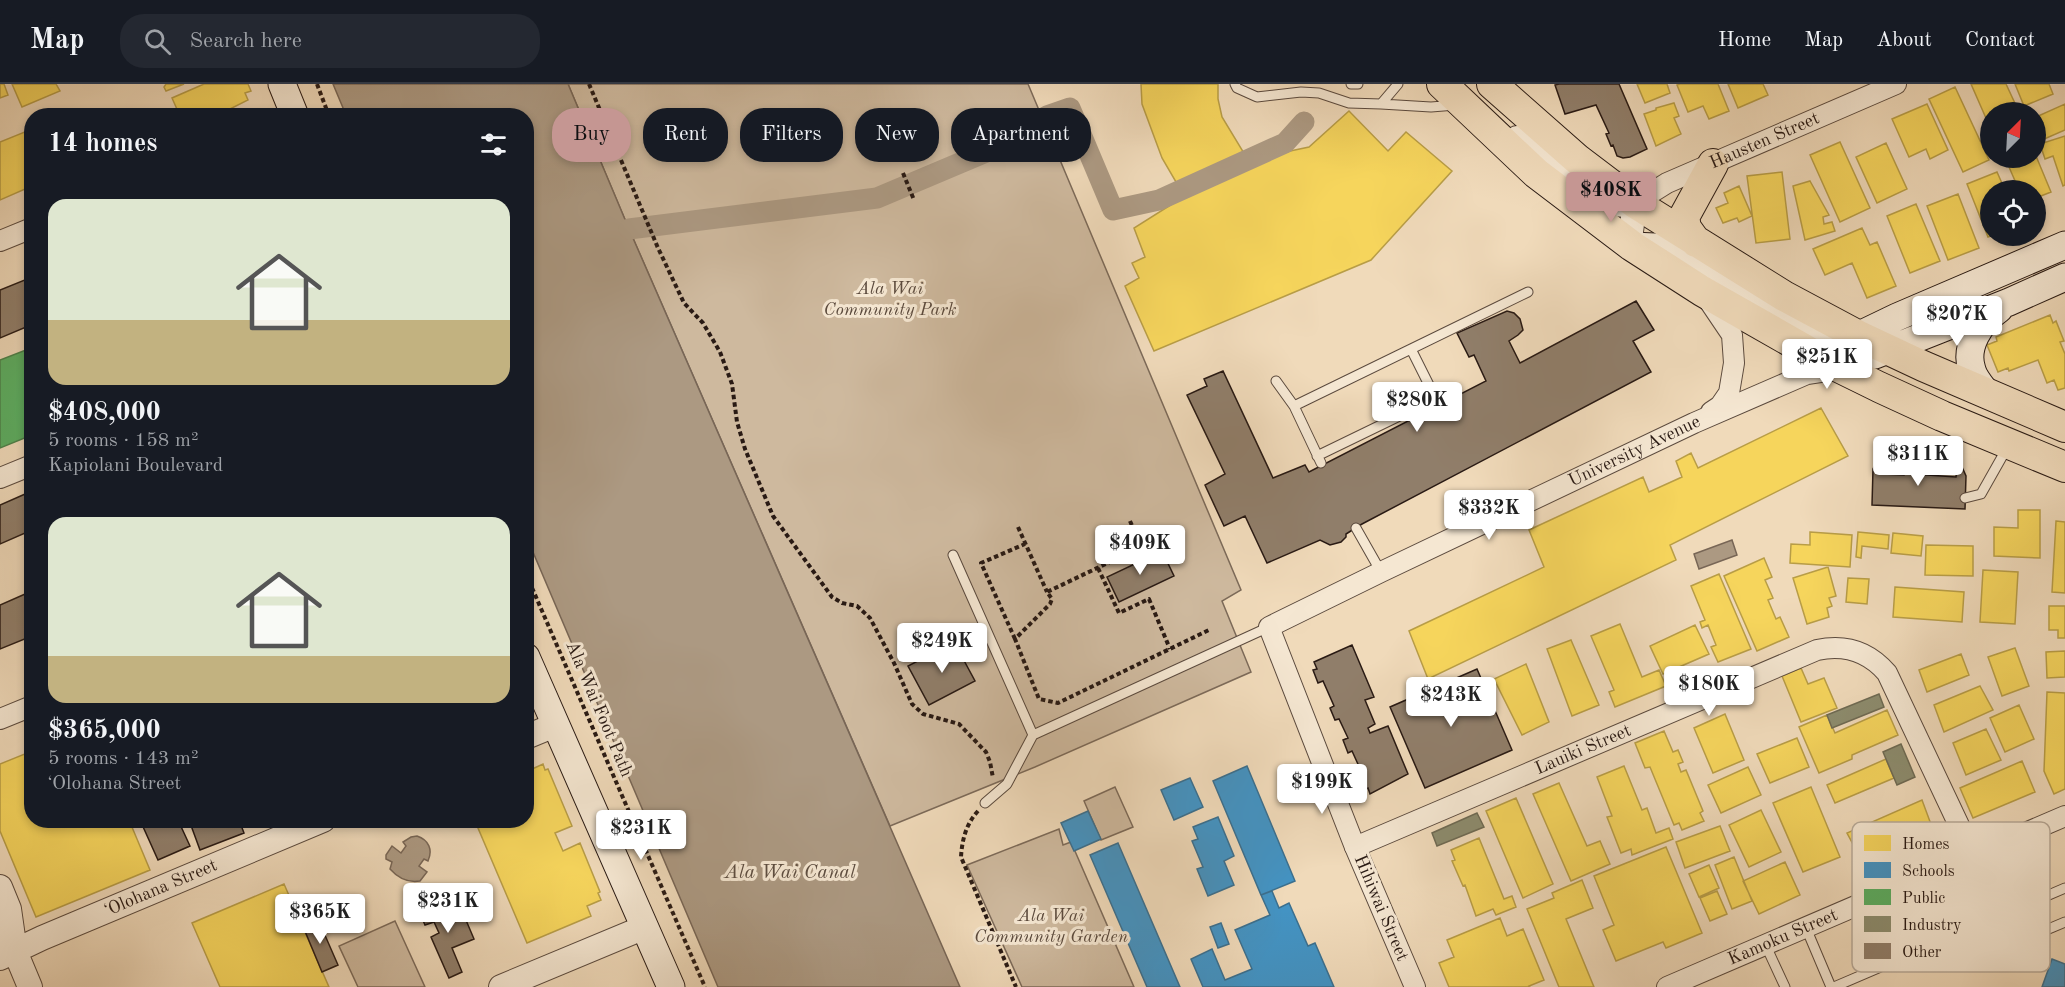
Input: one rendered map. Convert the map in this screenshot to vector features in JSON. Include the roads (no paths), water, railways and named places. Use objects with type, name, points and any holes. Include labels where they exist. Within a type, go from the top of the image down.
[{"type":"main road","points":[[282,84],[291,108]]},
{"type":"main road","points":[[1442,84],[1536,173],[1632,246],[1702,291],[1833,356],[1942,416],[2065,467]]},
{"type":"main road","points":[[1492,84],[1577,159],[1635,203],[1784,296],[1833,356]]},
{"type":"main road","points":[[1696,242],[1686,228],[1684,217],[1713,164]]},
{"type":"main road","name":"University Avenue","points":[[1833,356],[2065,245]]},
{"type":"main road","points":[[1632,246],[1655,247],[1684,256],[1812,332],[1833,356]]},
{"type":"main road","points":[[1833,356],[1888,350],[2065,277]]},
{"type":"main road","points":[[1987,394],[1972,372],[1970,354],[1975,335],[1989,316],[2009,302]]},
{"type":"main road","points":[[1888,350],[2065,427]]},
{"type":"main road","points":[[534,676],[671,987]]},
{"type":"street","name":"Hausten Street","points":[[1635,203],[1658,188],[1896,84]]},
{"type":"street","points":[[1469,110],[1502,128],[1598,199],[1620,206],[1635,203],[1631,231],[1632,246]]},
{"type":"street","points":[[0,241],[24,231]]},
{"type":"street","points":[[1694,423],[1720,406],[1729,393],[1734,363],[1732,335],[1702,291]]},
{"type":"street","name":"University Avenue","points":[[1269,627],[1833,356]]},
{"type":"street","points":[[0,478],[24,468]]},
{"type":"street","name":"Hihiwai Street","points":[[1269,627],[1355,847],[1415,987]]},
{"type":"street","name":"Lauiki Street","points":[[1355,847],[1817,650],[1836,647],[1865,654],[1881,665],[1887,673],[1957,822]]},
{"type":"street","points":[[0,720],[24,710]]},
{"type":"street","points":[[534,734],[555,725]]},
{"type":"street","name":"Kamoku Street","points":[[2050,822],[2065,816]]},
{"type":"street","name":"ʻOlohana Street","points":[[8,954],[304,828]]},
{"type":"street","points":[[0,886],[9,909],[8,954]]},
{"type":"street","name":"Kamoku Street","points":[[1667,987],[1852,908]]},
{"type":"street","points":[[501,987],[645,927]]},
{"type":"street","points":[[0,930],[8,954],[30,987]]},
{"type":"lane","points":[[1235,84],[1237,88],[1257,98],[1301,92],[1319,93],[1349,103],[1469,110]]},
{"type":"lane","points":[[1352,84],[1358,84]]},
{"type":"lane","points":[[1381,104],[1398,84]]},
{"type":"lane","points":[[1294,406],[1528,292]]},
{"type":"lane","points":[[1276,381],[1294,406],[1319,459],[1420,406],[1429,385],[1411,349]]},
{"type":"lane","points":[[1965,498],[1981,494],[2010,444]]},
{"type":"lane","points":[[1356,528],[1381,572]]},
{"type":"lane","points":[[953,555],[1033,735]]},
{"type":"lane","points":[[985,803],[1006,784],[1033,735],[1269,627]]},
{"type":"lane","points":[[2050,894],[2065,888]]},
{"type":"lane","points":[[2050,928],[2065,922]]},
{"type":"lane","points":[[1806,928],[1833,987],[1868,972]]},
{"type":"lane","points":[[1766,945],[1785,987]]},
{"type":"water","name":"Ala Wai Canal","points":[[333,84],[568,84],[578,108],[552,108],[552,162],[601,162],[960,987],[718,987],[534,554],[534,108],[343,108]]},
{"type":"water","points":[[1732,540],[1737,555],[1699,569],[1694,554]]},
{"type":"water","points":[[417,836],[427,843],[430,853],[428,861],[424,859],[419,866],[427,872],[420,881],[411,881],[396,875],[390,869],[392,862],[386,859],[386,855],[392,846],[401,853],[406,846],[403,842]]},
{"type":"waterway","points":[[629,229],[877,198],[986,152],[1047,116],[1070,108],[1113,210],[1159,200],[1285,143],[1304,122]]},
{"type":"park label","name":"Ala Wai Community Park","points":[[890,299]]},
{"type":"park label","name":"Ala Wai Community Garden","points":[[1051,926]]}]
